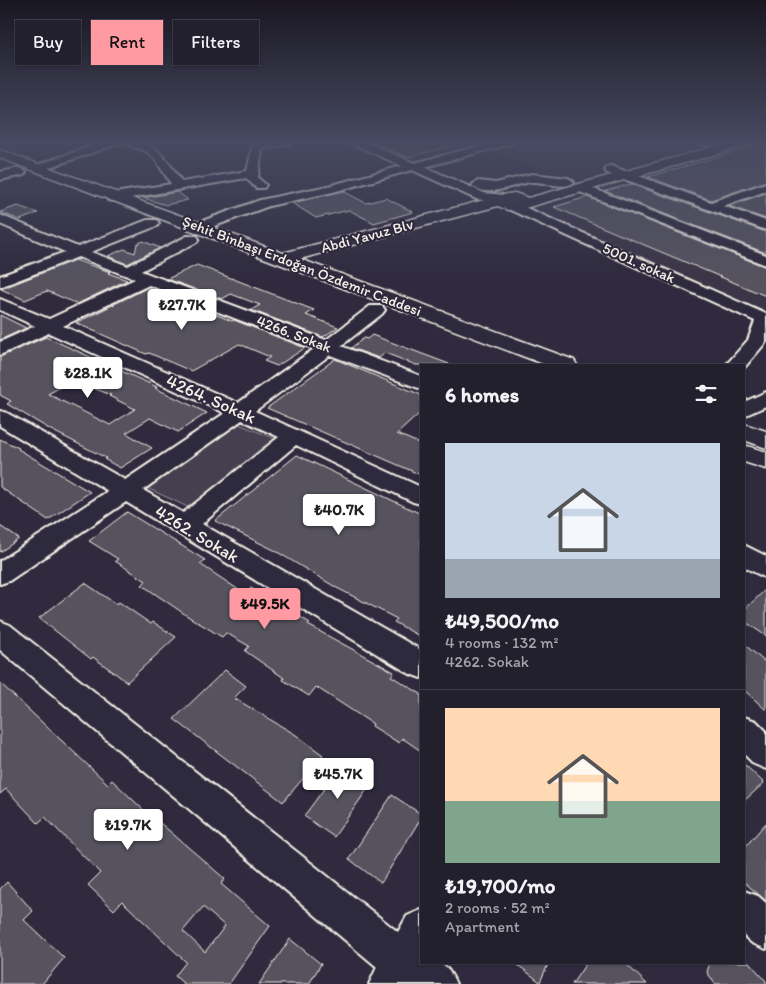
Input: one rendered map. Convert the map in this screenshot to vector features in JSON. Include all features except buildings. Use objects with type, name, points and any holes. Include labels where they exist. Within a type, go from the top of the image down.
[{"type":"main road","name":"Şehit Binbaşı Erdoğan Özdemir Caddesi","points":[[70,187],[152,223],[195,233],[283,267],[376,310],[515,364]]},
{"type":"main road","name":"Şehit Binbaşı Erdoğan Özdemir Caddesi","points":[[83,187],[113,197],[195,233],[262,266],[306,267],[563,364]]},
{"type":"main road","name":"Abdi Yavuz Blv","points":[[306,267],[553,187]]},
{"type":"main road","name":"Abdi Yavuz Blv","points":[[283,267],[510,201],[585,187]]},
{"type":"main road","points":[[745,431],[766,440]]},
{"type":"main road","points":[[745,453],[766,461]]},
{"type":"street","points":[[113,197],[173,187]]},
{"type":"street","points":[[240,187],[264,203]]},
{"type":"street","points":[[264,187],[282,199]]},
{"type":"street","points":[[129,271],[195,233],[264,203],[336,187]]},
{"type":"street","name":"5001. sokak","points":[[460,187],[481,196],[510,201],[765,316]]},
{"type":"street","points":[[656,187],[766,226]]},
{"type":"street","points":[[581,188],[766,260]]},
{"type":"street","points":[[711,206],[766,188]]},
{"type":"street","name":"4266. Sokak","points":[[0,219],[78,252],[420,383]]},
{"type":"street","points":[[0,282],[152,223]]},
{"type":"street","points":[[0,350],[149,279]]},
{"type":"street","name":"4264. Sokak","points":[[0,304],[294,436],[420,496]]},
{"type":"street","points":[[0,574],[126,491],[240,412],[329,348],[376,310]]},
{"type":"street","points":[[737,364],[758,342],[765,316]]},
{"type":"street","points":[[745,409],[766,398]]},
{"type":"street","name":"4262. Sokak","points":[[0,417],[420,664]]},
{"type":"street","points":[[184,526],[294,436]]},
{"type":"street","points":[[745,556],[766,568]]},
{"type":"street","points":[[0,633],[412,965]]},
{"type":"street","points":[[745,733],[766,753]]},
{"type":"street","points":[[745,911],[766,929]]},
{"type":"shaded area","points":[[573,187],[766,187],[766,313],[526,208]]},
{"type":"shaded area","points":[[239,424],[276,439],[194,510],[147,488]]}]
